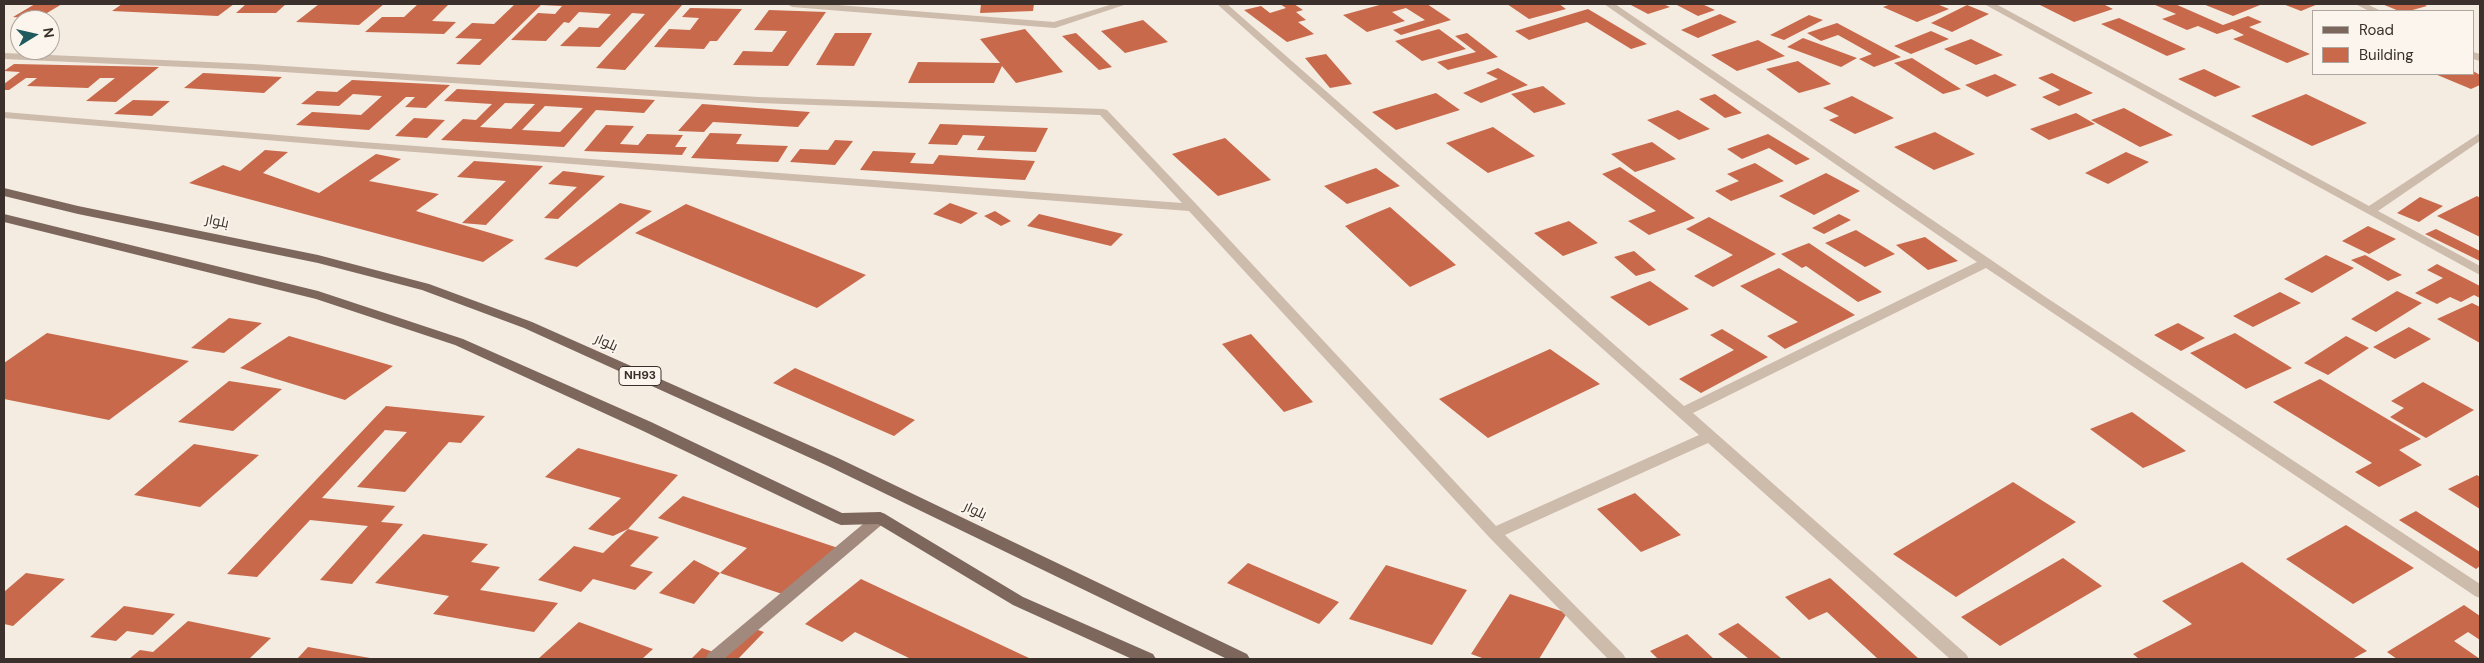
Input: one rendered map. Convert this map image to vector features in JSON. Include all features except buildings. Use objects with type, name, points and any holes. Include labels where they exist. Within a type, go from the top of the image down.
[{"type":"main road","name":"بلوار","points":[[4,192],[78,210],[318,259],[435,290],[528,325],[833,462],[1242,659]]},
{"type":"main road","points":[[4,218],[318,295],[450,339],[646,426],[841,519],[880,518],[1018,601],[1148,659]]},
{"type":"street","points":[[792,4],[1056,26],[1122,4]]},
{"type":"street","points":[[1222,4],[1961,659]]},
{"type":"street","points":[[1610,4],[1987,262],[2480,592]]},
{"type":"street","points":[[1989,4],[2480,271]]},
{"type":"street","points":[[2360,4],[2374,10]]},
{"type":"street","points":[[4,56],[253,67],[758,100],[1103,112],[1494,533],[1618,659]]},
{"type":"street","points":[[4,115],[362,146],[1193,208]]},
{"type":"street","points":[[2370,211],[2480,136]]},
{"type":"street","points":[[1683,412],[1987,262]]},
{"type":"street","points":[[1494,533],[1710,436]]},
{"type":"street","points":[[713,659],[880,518]]}]
